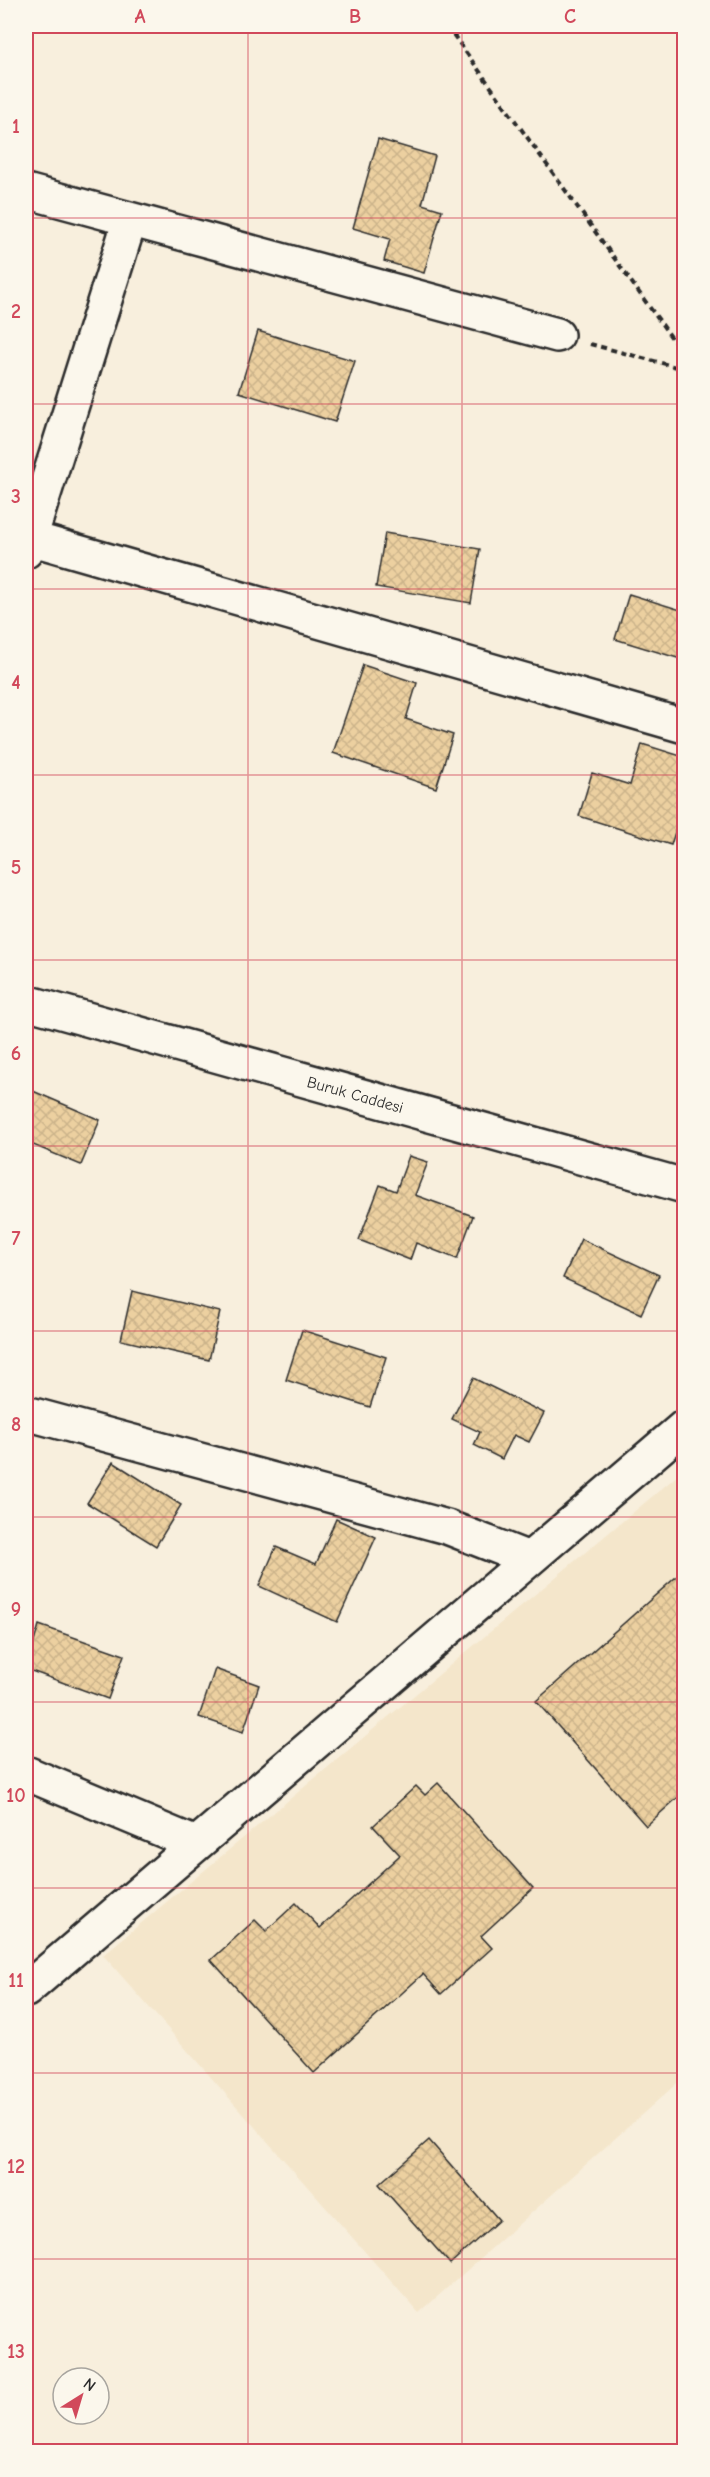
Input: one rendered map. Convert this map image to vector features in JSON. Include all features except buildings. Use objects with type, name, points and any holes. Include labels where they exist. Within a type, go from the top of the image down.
[{"type":"street","points":[[26,191],[557,334]]},
{"type":"street","points":[[130,220],[27,542],[684,726]]},
{"type":"street","name":"Buruk Caddesi","points":[[26,1002],[684,1186]]},
{"type":"street","points":[[26,1413],[447,1527],[529,1559]]},
{"type":"street","points":[[26,1990],[684,1427]]},
{"type":"street","points":[[26,1773],[196,1844]]},
{"type":"path","points":[[447,26],[684,355]]},
{"type":"path","points":[[557,334],[684,369]]},
{"type":"shaded area","points":[[684,1470],[684,2077],[419,2313],[103,1955]]}]
